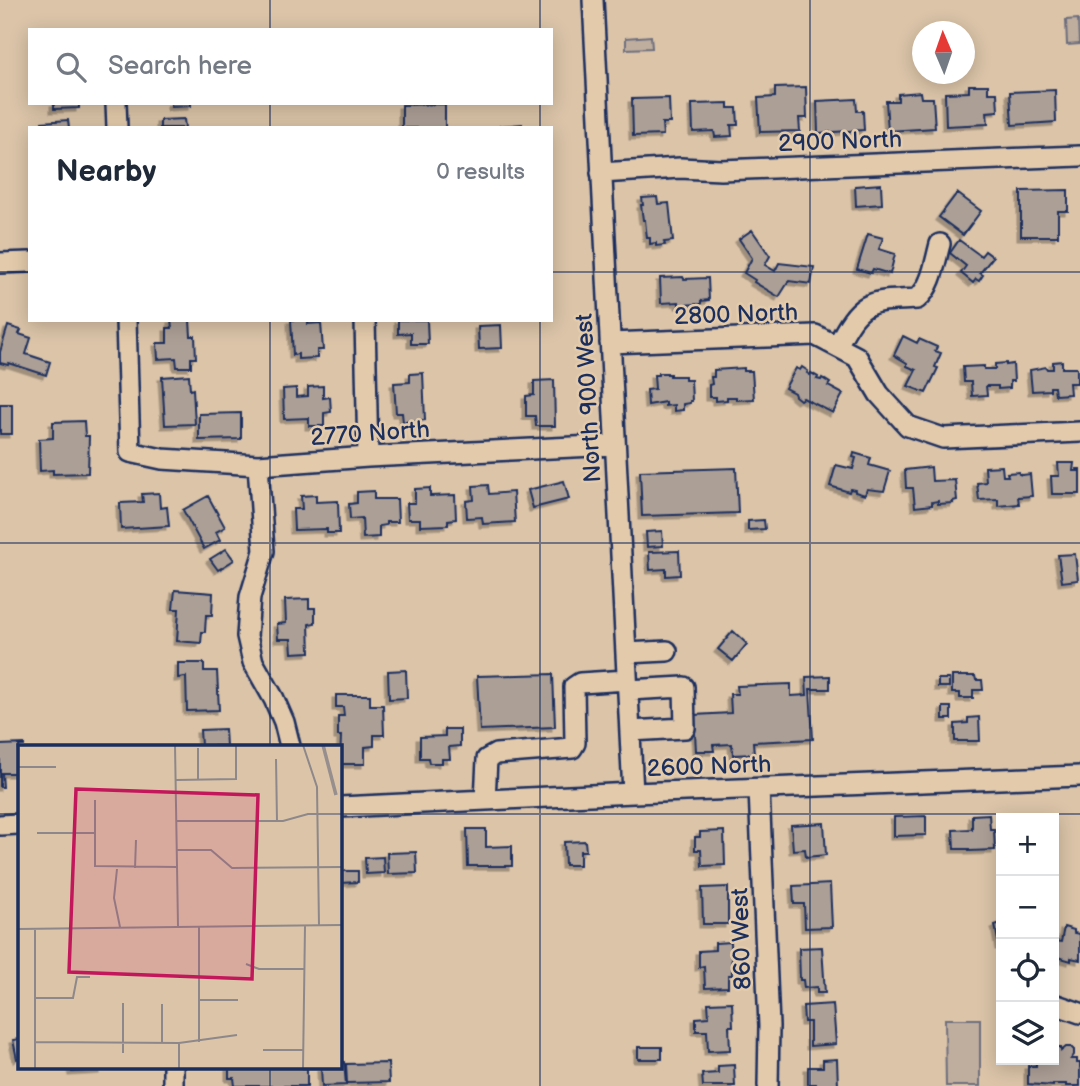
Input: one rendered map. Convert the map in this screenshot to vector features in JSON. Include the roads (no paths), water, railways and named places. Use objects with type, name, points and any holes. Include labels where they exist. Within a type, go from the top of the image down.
[{"type":"street","name":"North 900 West","points":[[593,0],[633,793]]},
{"type":"street","points":[[116,105],[117,126]]},
{"type":"street","name":"2900 North","points":[[601,173],[1080,156]]},
{"type":"street","points":[[837,346],[848,325],[863,308],[881,302],[921,297],[927,287],[940,244]]},
{"type":"street","points":[[0,263],[28,262]]},
{"type":"street","name":"2770 North","points":[[126,322],[130,452],[162,459],[258,465],[615,445]]},
{"type":"street","points":[[365,322],[368,457]]},
{"type":"street","name":"2800 North","points":[[610,343],[816,335],[857,356],[879,394],[908,426],[943,438],[1080,432]]},
{"type":"street","points":[[258,465],[264,551],[250,597],[247,636],[253,662],[279,710],[290,745]]},
{"type":"street","points":[[626,653],[667,651]]},
{"type":"street","points":[[485,800],[486,759],[496,754],[572,748],[575,743],[574,687],[580,683],[684,687],[685,728],[630,731]]},
{"type":"street","name":"2600 North","points":[[341,807],[1080,776]]},
{"type":"street","name":"860 West","points":[[759,789],[769,1026],[768,1086]]},
{"type":"street","points":[[0,825],[18,824]]},
{"type":"street","points":[[1059,1006],[1080,1013]]},
{"type":"street","points":[[173,1068],[173,1086]]}]
